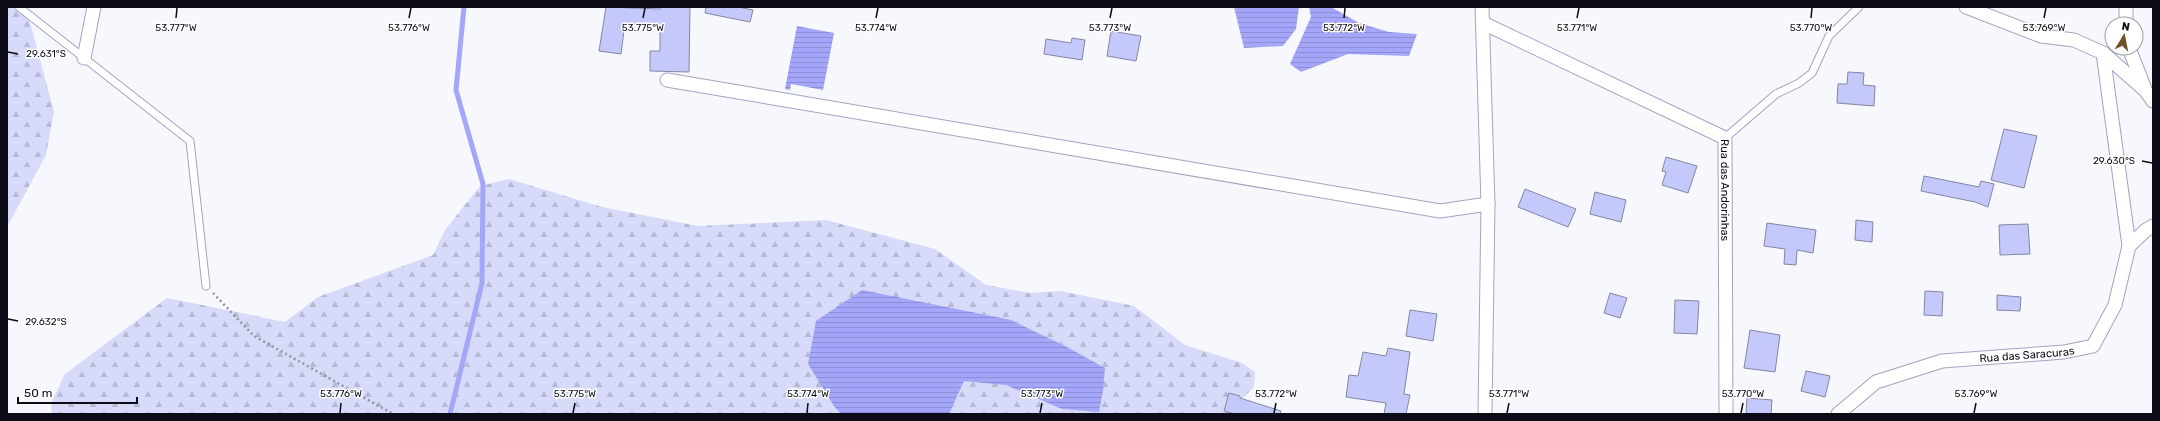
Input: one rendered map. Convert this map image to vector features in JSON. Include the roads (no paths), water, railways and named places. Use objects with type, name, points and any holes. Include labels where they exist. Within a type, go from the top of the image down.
[{"type":"street","points":[[84,58],[94,7]]},
{"type":"street","points":[[1482,7],[1484,23],[1488,204],[1485,414]]},
{"type":"street","points":[[1966,7],[2041,36],[2074,40],[2103,54],[2145,90],[2153,101]]},
{"type":"street","name":"Rua das Andorinhas","points":[[1484,23],[1725,138],[1726,414]]},
{"type":"street","points":[[2103,54],[2129,246]]},
{"type":"street","points":[[2132,56],[2145,90]]},
{"type":"street","points":[[666,80],[1440,211],[1488,204]]},
{"type":"street","points":[[2129,246],[2146,230],[2153,226]]},
{"type":"street","name":"Rua das Saracuras","points":[[1838,414],[1876,382],[1942,361],[2064,352],[2093,346],[2115,304],[2129,246]]},
{"type":"lane","points":[[19,7],[190,141],[206,286]]},
{"type":"lane","points":[[1725,138],[1776,94],[1799,83],[1812,73],[1828,36],[1859,7]]},
{"type":"water","points":[[1234,7],[1299,7],[1296,29],[1283,46],[1244,48]]},
{"type":"water","points":[[1309,7],[1331,7],[1359,23],[1389,32],[1417,34],[1409,56],[1348,54],[1301,72],[1290,64],[1311,17]]},
{"type":"water","points":[[797,26],[834,33],[823,90],[791,84],[790,90],[785,89]]},
{"type":"water","points":[[862,290],[1011,320],[1067,347],[1105,368],[1099,412],[1062,409],[1006,385],[964,381],[949,414],[841,414],[834,406],[808,364],[816,321]]},
{"type":"waterway","points":[[450,414],[482,283],[483,184],[456,90],[464,7]]}]
